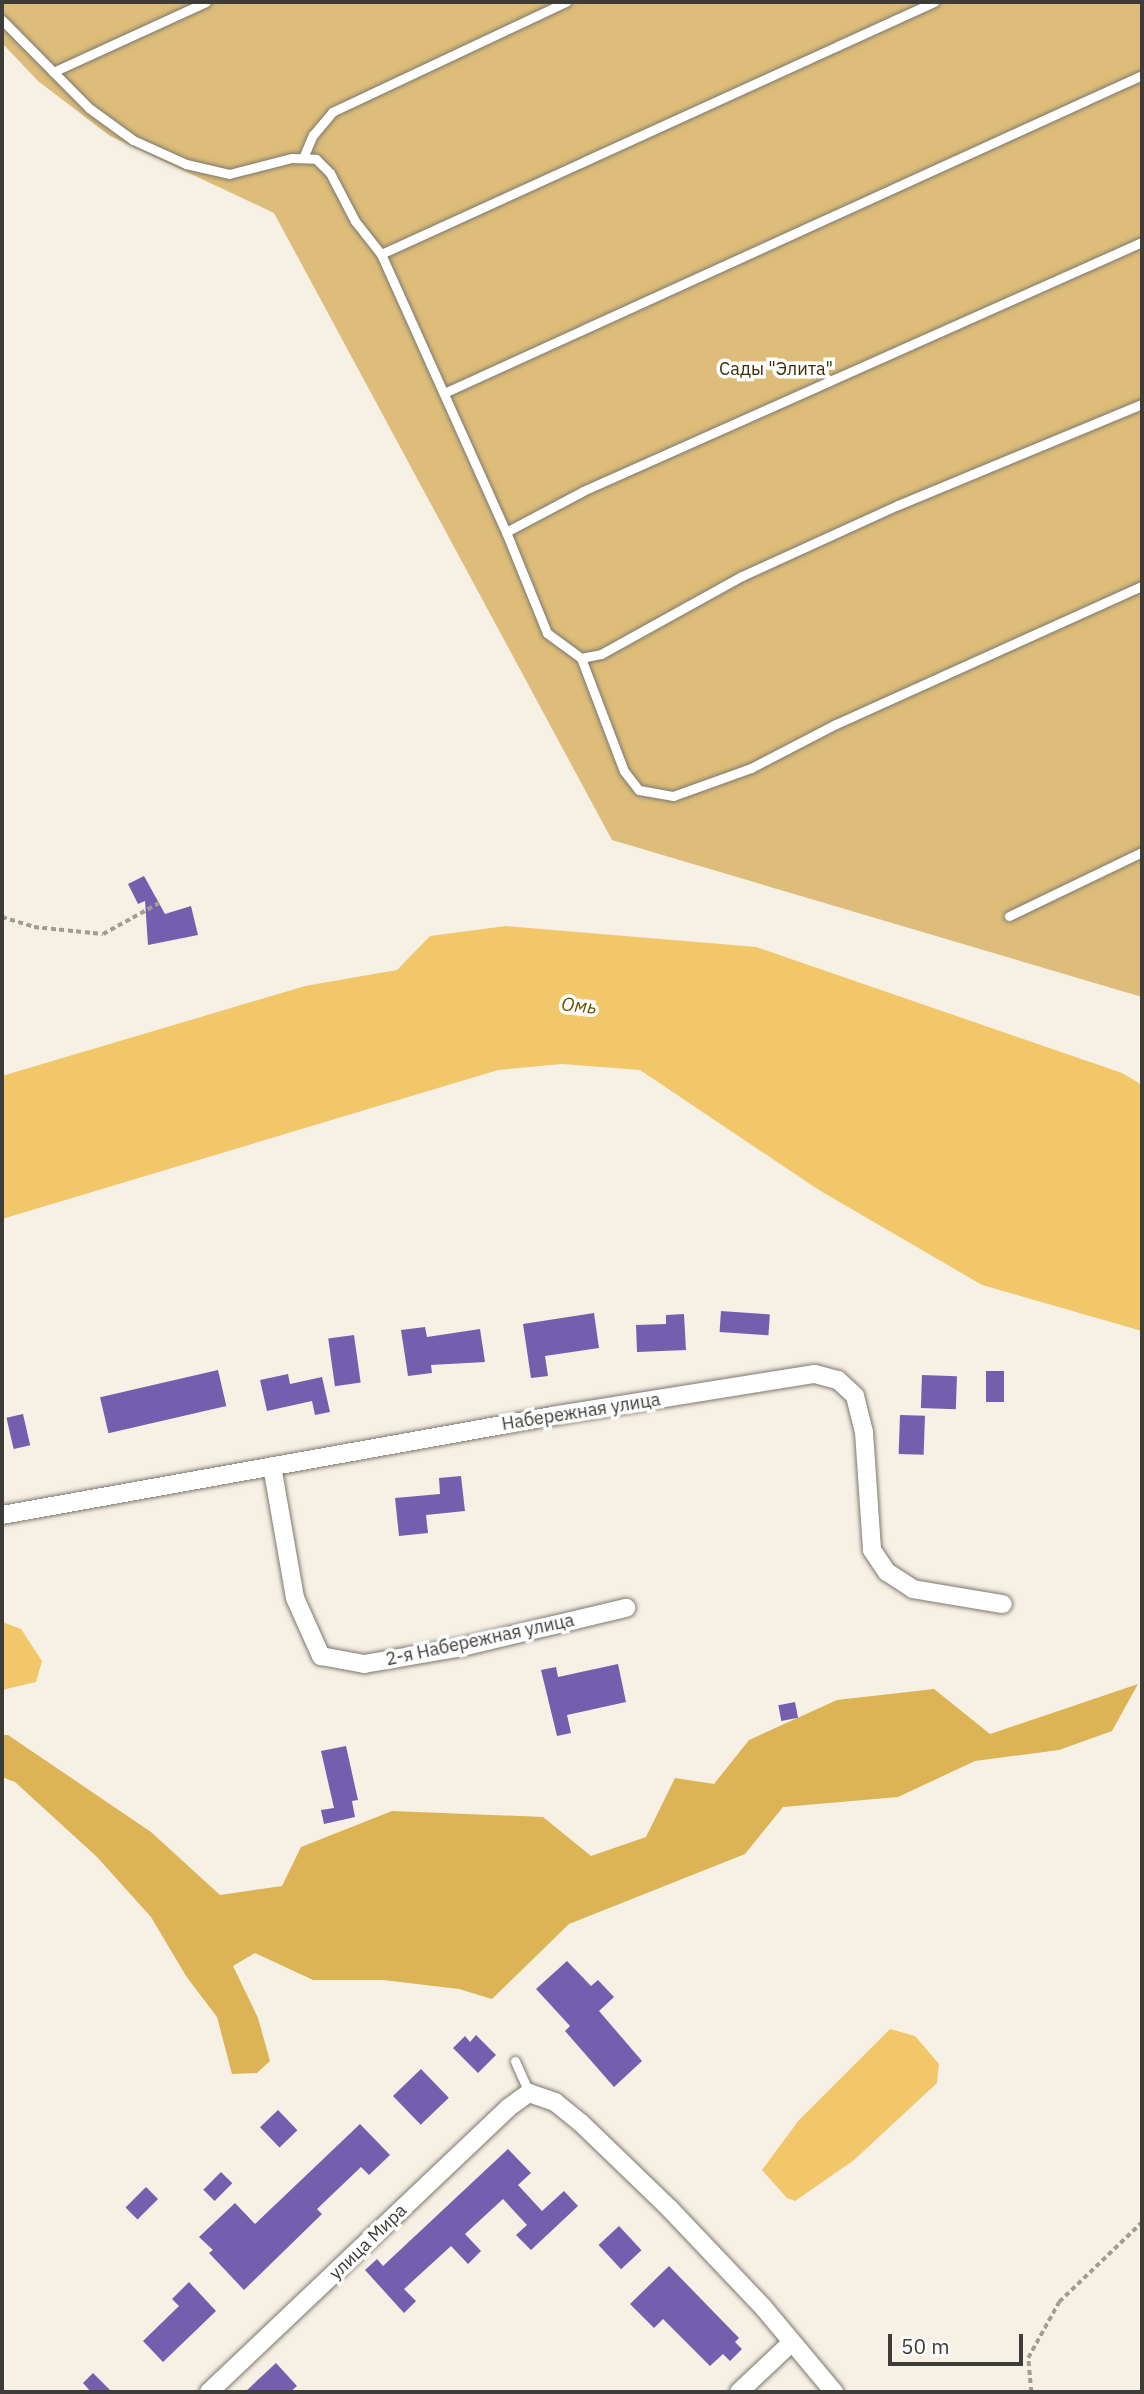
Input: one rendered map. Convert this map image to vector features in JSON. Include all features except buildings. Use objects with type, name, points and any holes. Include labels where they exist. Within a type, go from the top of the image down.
[{"type":"street","name":"Набережная улица","points":[[2,1515],[272,1466],[815,1374],[838,1380],[855,1396],[864,1432],[872,1550],[887,1572],[913,1589],[1003,1604]]},
{"type":"street","name":"2-я Набережная улица","points":[[272,1466],[295,1598],[321,1656],[364,1664],[461,1647],[626,1608]]},
{"type":"street","points":[[529,2093],[555,2102],[581,2123],[753,2297],[790,2344],[834,2392]]},
{"type":"street","name":"улица Мира","points":[[209,2392],[508,2108],[529,2093]]},
{"type":"street","points":[[739,2392],[790,2344]]},
{"type":"lane","points":[[53,72],[206,2]]},
{"type":"lane","points":[[303,158],[313,135],[332,112],[566,2]]},
{"type":"lane","points":[[380,254],[934,2]]},
{"type":"lane","points":[[2,20],[89,108],[133,140],[186,164],[229,174],[303,158],[316,159],[330,173],[355,221],[380,254],[506,532],[547,633],[581,658],[624,771],[639,790],[673,796],[751,768],[836,724],[1142,586]]},
{"type":"lane","points":[[444,393],[1142,75]]},
{"type":"lane","points":[[506,532],[583,491],[1142,242]]},
{"type":"lane","points":[[581,658],[601,654],[742,576],[886,510],[1142,404]]},
{"type":"lane","points":[[1009,916],[1142,852]]},
{"type":"lane","points":[[515,2062],[529,2093]]},
{"type":"path","points":[[2,917],[34,927],[103,934],[159,903]]},
{"type":"path","points":[[1031,2392],[1028,2358],[1059,2302],[1142,2222]]},
{"type":"green space","name":"Сады \"Элита\"","points":[[2,2],[1142,2],[1142,997],[612,840],[274,213],[110,136],[38,81],[2,43]]},
{"type":"shaded area","points":[[1138,1684],[1112,1731],[1059,1750],[975,1761],[898,1797],[783,1807],[745,1854],[569,1924],[492,1999],[459,1989],[383,1980],[313,1980],[255,1953],[233,1966],[258,2018],[270,2061],[257,2073],[232,2074],[217,2017],[186,1976],[151,1917],[97,1857],[15,1782],[2,1777],[2,1735],[8,1735],[151,1832],[220,1895],[282,1886],[301,1847],[392,1811],[543,1817],[591,1856],[646,1837],[675,1778],[714,1784],[749,1740],[837,1700],[934,1689],[990,1734]]},
{"type":"water","name":"Омь","points":[[506,926],[756,947],[1122,1073],[1142,1085],[1142,1331],[982,1285],[819,1190],[640,1070],[562,1064],[498,1070],[2,1219],[2,1076],[305,986],[397,970],[430,936]]},
{"type":"water","points":[[2,1622],[21,1629],[42,1661],[36,1682],[2,1690]]},
{"type":"water","points":[[890,2029],[915,2036],[939,2064],[937,2083],[854,2160],[795,2201],[787,2198],[762,2170],[799,2120]]}]
